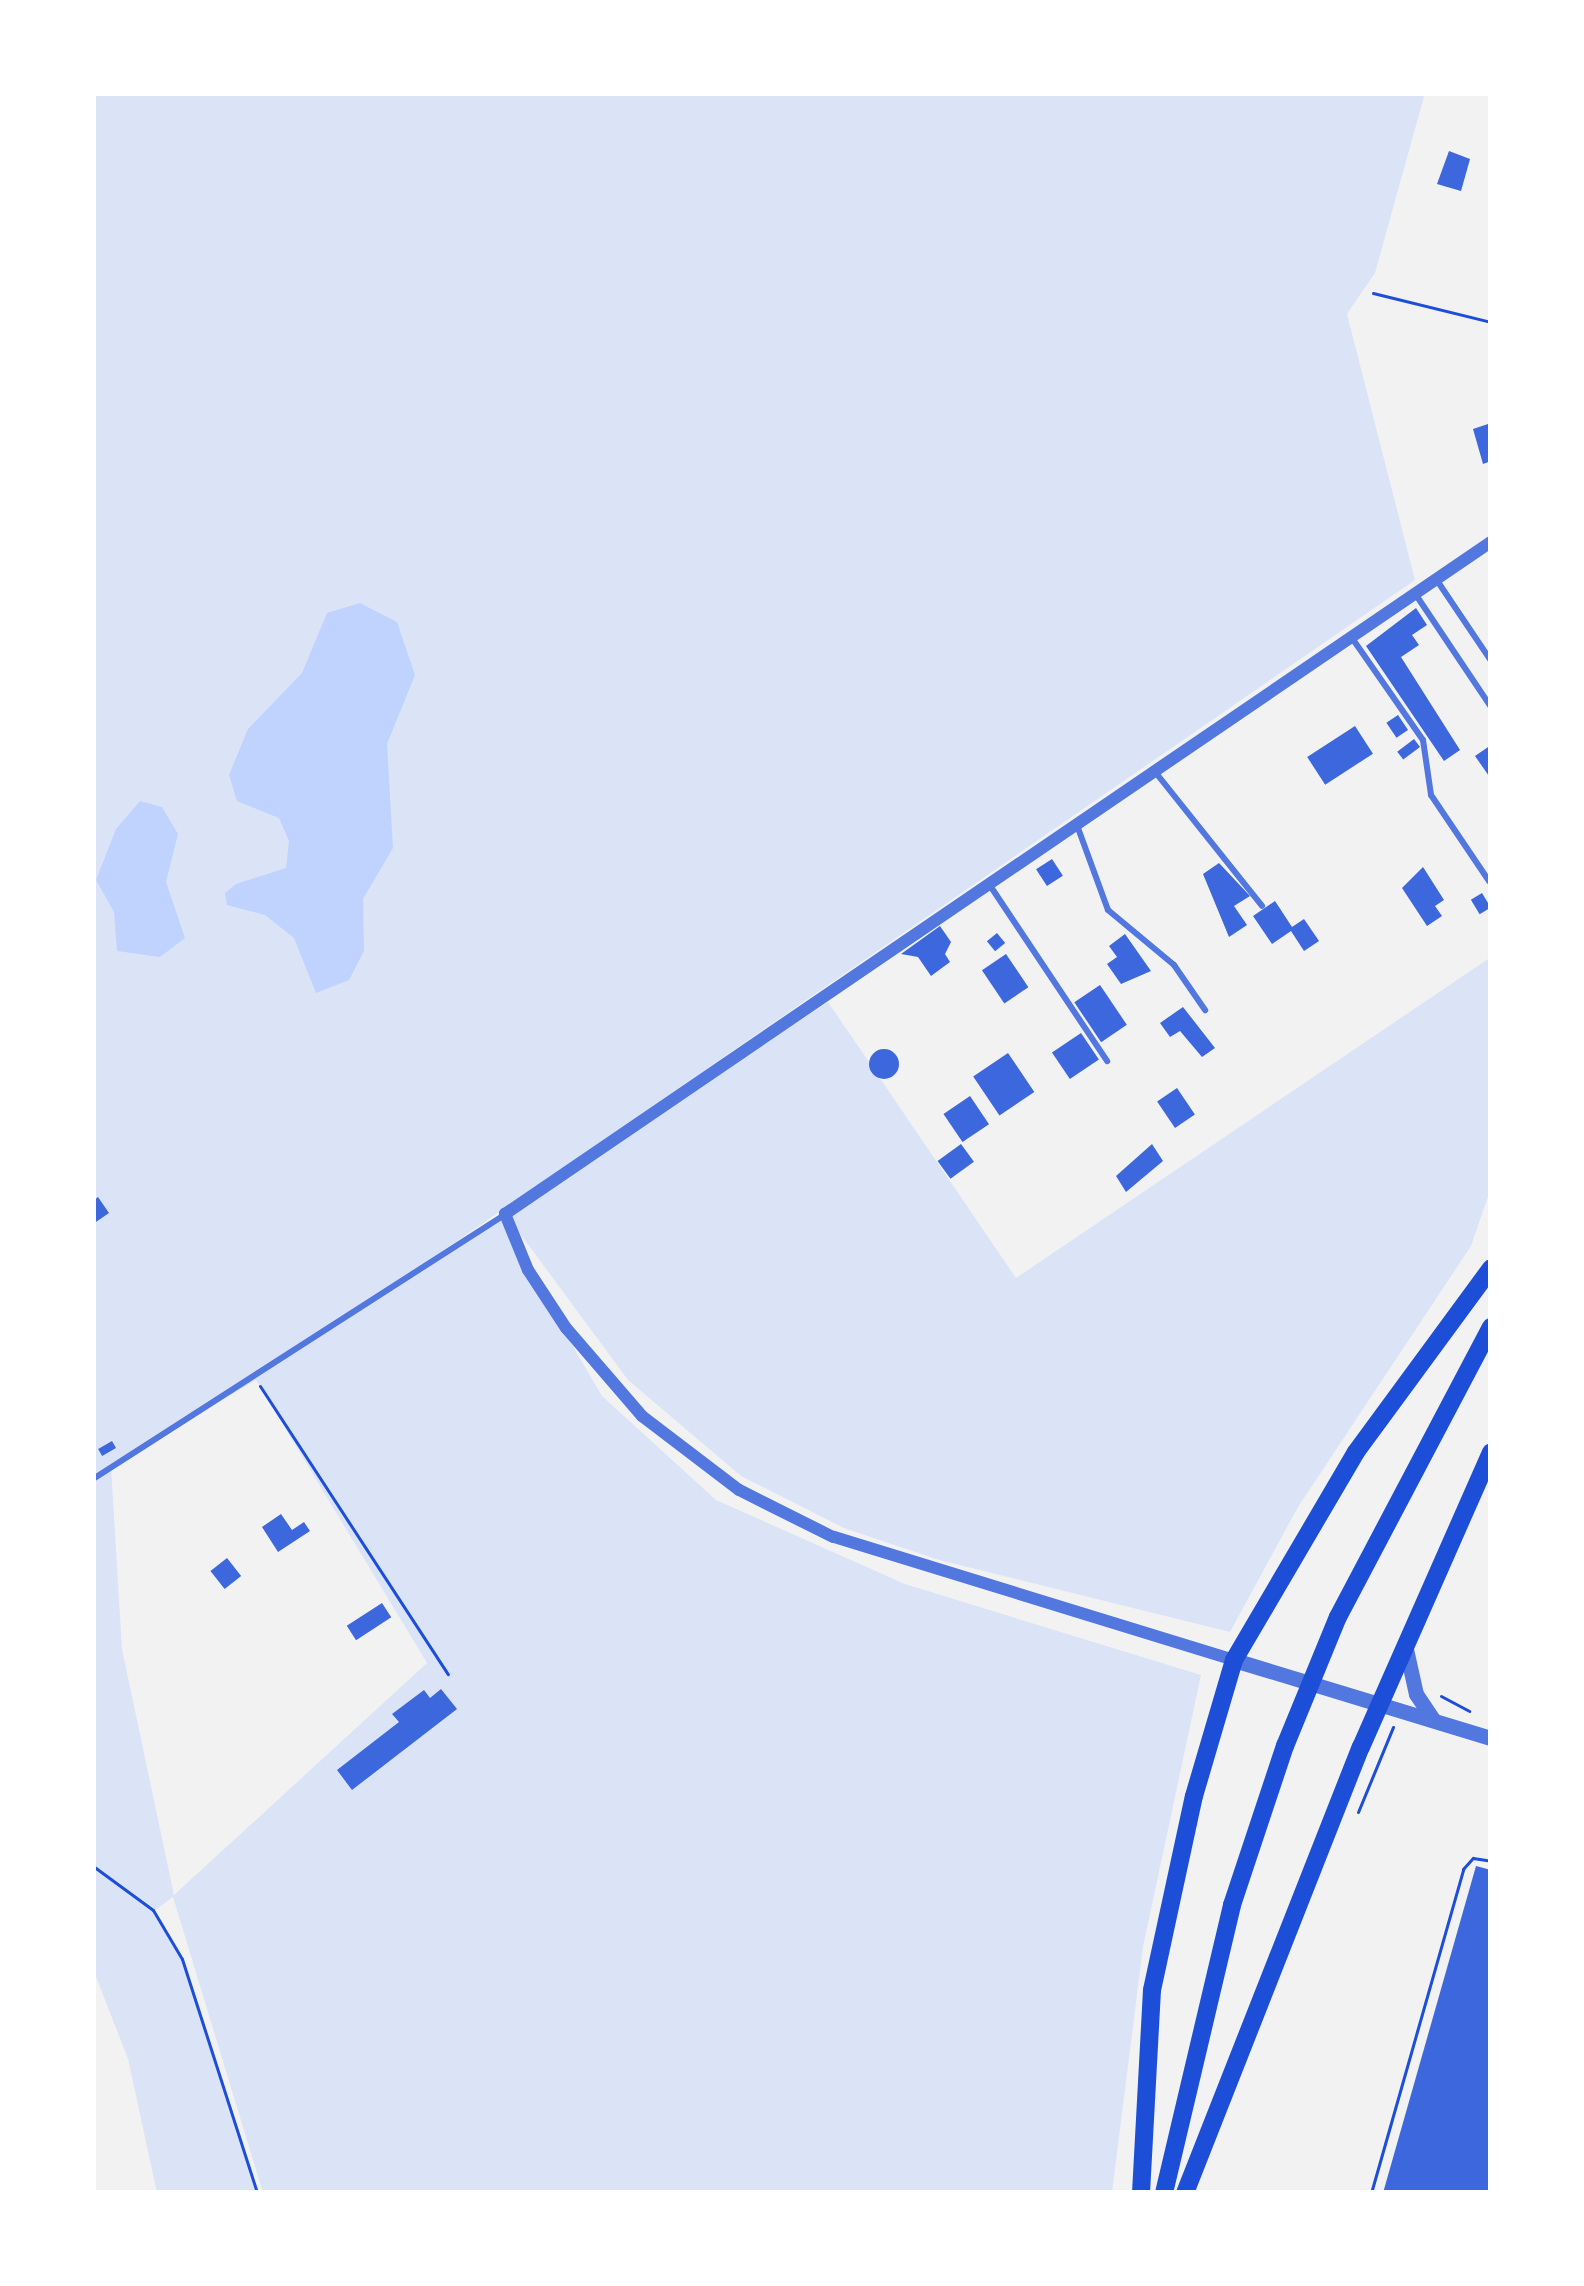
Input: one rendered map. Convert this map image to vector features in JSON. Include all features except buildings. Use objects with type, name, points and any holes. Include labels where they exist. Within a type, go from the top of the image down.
[{"type":"main road","points":[[1142,2193],[1152,1990],[1189,1814],[1234,1660],[1356,1452],[1491,1268]]},
{"type":"main road","points":[[1164,2193],[1232,1905],[1285,1746],[1338,1617],[1491,1327]]},
{"type":"main road","points":[[1463,1386],[1491,1347]]},
{"type":"main road","points":[[1185,2193],[1379,1704],[1491,1452]]},
{"type":"street","points":[[1491,542],[506,1214],[528,1270],[566,1328],[642,1416],[739,1490],[833,1537],[1491,1738]]},
{"type":"street","points":[[1406,1649],[1416,1694],[1436,1721]]},
{"type":"lane","points":[[1436,579],[1491,661]]},
{"type":"lane","points":[[1415,594],[1491,706]]},
{"type":"lane","points":[[1351,637],[1423,740],[1431,794],[1489,881]]},
{"type":"lane","points":[[1153,771],[1262,906]]},
{"type":"lane","points":[[1076,823],[1108,910],[1174,965],[1205,1010]]},
{"type":"lane","points":[[988,882],[1107,1060]]},
{"type":"lane","points":[[93,1460],[97,1476],[256,1379],[506,1214]]},
{"type":"path","points":[[1373,293],[1491,322]]},
{"type":"path","points":[[256,1379],[448,1675]]},
{"type":"path","points":[[1433,1691],[1481,1715]]},
{"type":"path","points":[[1371,2193],[1463,1869],[1473,1858],[1491,1861]]},
{"type":"path","points":[[93,1866],[153,1910],[182,1959],[257,2193]]},
{"type":"shaded area","points":[[93,93],[1425,93],[1375,273],[1347,314],[1415,580],[331,1328],[828,1002],[1016,1278],[1491,957],[1491,1188],[1471,1246],[1298,1507],[1230,1632],[939,1560],[844,1528],[741,1476],[628,1380],[510,1220],[528,1270],[602,1396],[716,1500],[905,1584],[1201,1675],[1143,1947],[1112,2193],[263,2193],[173,1897],[154,1911],[182,1959],[257,2193],[157,2193],[128,2059],[93,1969]],"holes":[[[256,1380],[427,1663],[174,1895],[122,1649],[111,1466]]]},
{"type":"water","points":[[360,603],[397,622],[415,675],[387,744],[393,848],[363,899],[364,951],[349,980],[316,993],[294,938],[265,915],[227,905],[225,893],[236,884],[286,868],[289,841],[279,818],[237,801],[229,775],[248,729],[302,673],[327,613]]},
{"type":"water","points":[[140,801],[162,807],[178,834],[166,882],[185,938],[160,957],[117,951],[114,912],[96,880],[116,829]]}]
